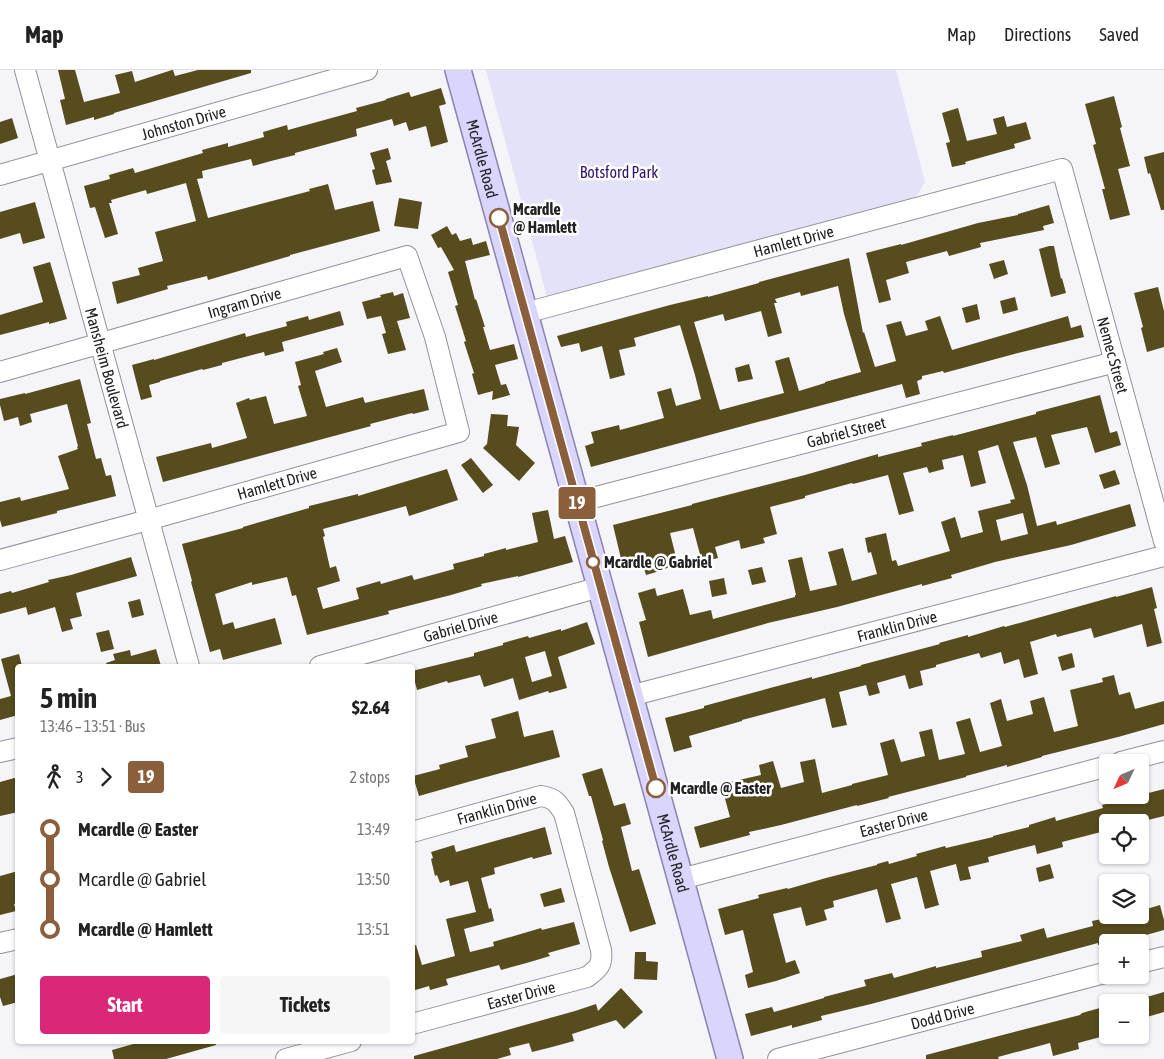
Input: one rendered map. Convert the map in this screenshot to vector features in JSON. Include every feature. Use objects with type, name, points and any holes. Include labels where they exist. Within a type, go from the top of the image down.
[{"type":"main road","name":"McArdle Road","points":[[458,70],[730,1059]]},
{"type":"street","name":"Mansheim Boulevard","points":[[25,70],[188,664]]},
{"type":"street","name":"Johnston Drive","points":[[0,175],[367,70]]},
{"type":"street","name":"Hamlett Drive","points":[[525,313],[1062,169]]},
{"type":"street","name":"Nemec Street","points":[[1062,169],[1164,541]]},
{"type":"street","name":"Ingram Drive","points":[[0,372],[407,256],[435,336]]},
{"type":"street","name":"Hamlett Drive","points":[[0,560],[459,432],[435,336]]},
{"type":"street","name":"Gabriel Street","points":[[577,502],[1115,362]]},
{"type":"street","name":"Franklin Drive","points":[[630,696],[1164,556]]},
{"type":"street","name":"Gabriel Drive","points":[[327,664],[600,586]]},
{"type":"street","points":[[0,752],[15,749]]},
{"type":"street","points":[[1149,755],[1164,751]]},
{"type":"street","name":"Easter Drive","points":[[681,879],[1099,768]]},
{"type":"street","name":"Franklin Drive","points":[[415,831],[541,796],[551,798],[564,813],[583,882]]},
{"type":"street","name":"Easter Drive","points":[[415,1023],[587,977],[596,971],[602,958],[601,950],[583,882]]},
{"type":"street","points":[[0,944],[15,940]]},
{"type":"street","points":[[1149,961],[1164,957]]},
{"type":"street","name":"Dodd Drive","points":[[778,1059],[1099,974]]},
{"type":"street","points":[[292,1054],[337,1044]]},
{"type":"green space","name":"Botsford Park","points":[[486,70],[896,70],[925,182],[918,194],[908,201],[547,297]]},
{"type":"building","points":[[58,70],[75,70],[84,102],[120,93],[115,75],[132,71],[135,82],[172,70],[175,76],[198,70],[251,70],[251,73],[94,120],[94,117],[66,125],[60,100],[65,99]]},
{"type":"building","points":[[441,88],[446,104],[439,106],[448,142],[431,147],[426,126],[409,131],[406,122],[394,126],[392,119],[356,129],[357,136],[295,153],[295,155],[253,166],[251,159],[202,171],[203,178],[197,179],[208,218],[310,191],[309,189],[328,184],[335,210],[373,201],[380,231],[290,255],[208,280],[207,276],[167,286],[168,289],[117,304],[112,282],[140,275],[138,268],[163,261],[155,232],[196,221],[186,183],[147,194],[146,190],[111,200],[112,203],[109,203],[118,234],[105,238],[95,207],[90,208],[84,186],[110,179],[109,175],[133,168],[135,173],[203,153],[202,150],[228,143],[228,147],[264,137],[263,132],[287,125],[288,130],[357,111],[356,108],[409,92],[411,97]]},
{"type":"building","points":[[1114,96],[1130,166],[1118,169],[1130,215],[1110,220],[1102,189],[1105,189],[1093,145],[1096,144],[1085,104]]},
{"type":"building","points":[[958,108],[967,141],[997,134],[993,119],[1004,116],[1007,127],[1026,122],[1031,139],[1014,144],[1015,148],[952,167],[946,143],[950,142],[942,113]]},
{"type":"building","points":[[12,118],[18,138],[0,144],[0,122]]},
{"type":"building","points":[[388,148],[391,159],[386,161],[392,182],[376,185],[372,170],[375,169],[370,153]]},
{"type":"building","points":[[1164,152],[1164,210],[1161,210],[1144,157]]},
{"type":"building","points":[[399,198],[422,202],[418,229],[394,226]]},
{"type":"building","points":[[35,202],[45,238],[23,244],[20,233],[0,239],[0,212]]},
{"type":"building","points":[[1049,205],[1054,223],[1043,226],[1044,230],[980,243],[981,247],[949,256],[947,251],[906,262],[909,273],[886,280],[891,300],[879,303],[866,253],[978,223],[1018,215]]},
{"type":"building","points":[[447,226],[452,235],[456,233],[460,241],[471,238],[473,245],[486,241],[490,255],[465,261],[490,350],[514,344],[518,359],[495,365],[501,385],[506,384],[510,395],[492,400],[493,391],[478,395],[472,374],[474,373],[464,342],[466,341],[455,306],[458,305],[448,272],[454,270],[441,247],[438,248],[431,235]]},
{"type":"building","points":[[1054,246],[1066,293],[1051,297],[1039,249]]},
{"type":"building","points":[[849,258],[863,333],[875,367],[896,361],[886,325],[901,321],[906,336],[928,330],[925,321],[940,316],[952,350],[1068,316],[1071,328],[1081,325],[1084,337],[944,373],[943,371],[922,376],[922,379],[917,381],[920,394],[906,398],[902,384],[591,467],[585,446],[594,443],[591,432],[619,425],[620,430],[664,418],[657,392],[671,388],[676,406],[701,399],[695,375],[680,325],[634,338],[636,346],[619,350],[625,375],[610,379],[602,346],[581,352],[579,343],[561,347],[557,336]],"holes":[[[838,286],[861,372],[799,391],[789,357],[775,361],[784,393],[720,410],[694,322],[723,314],[725,321],[761,311],[768,337],[782,333],[774,303],[777,303],[775,299],[800,292],[801,296]]]},
{"type":"building","points":[[1004,260],[1008,274],[994,279],[989,264]]},
{"type":"building","points":[[50,262],[67,319],[0,335],[0,315],[43,302],[33,267]]},
{"type":"building","points":[[1158,287],[1164,311],[1164,347],[1147,352],[1134,293]]},
{"type":"building","points":[[393,292],[394,296],[403,293],[410,318],[397,321],[406,350],[388,354],[382,334],[386,333],[381,316],[367,319],[362,302]]},
{"type":"building","points":[[1015,297],[1018,310],[1003,314],[1000,301]]},
{"type":"building","points":[[977,304],[980,319],[966,323],[962,308]]},
{"type":"building","points":[[340,311],[344,325],[282,342],[284,351],[265,356],[264,352],[149,385],[152,397],[141,400],[132,365],[245,333],[246,337],[287,326],[286,322],[308,316],[309,320]]},
{"type":"building","points":[[337,348],[342,362],[315,371],[326,407],[363,397],[365,403],[424,389],[429,410],[370,424],[371,426],[163,482],[156,457],[211,443],[212,448],[247,438],[236,403],[249,398],[250,400],[266,396],[274,424],[307,416],[298,386],[301,385],[295,362],[324,354],[323,352]]},
{"type":"building","points":[[749,364],[753,379],[738,382],[735,368]]},
{"type":"building","points":[[80,379],[91,423],[87,424],[96,459],[101,458],[106,476],[111,475],[116,496],[2,527],[0,502],[20,497],[21,501],[69,489],[58,456],[78,449],[78,446],[67,404],[30,414],[32,422],[20,426],[18,417],[4,421],[0,399]]},
{"type":"building","points":[[1100,395],[1110,433],[1117,431],[1121,445],[1095,453],[1087,427],[1051,435],[1060,464],[1045,468],[1036,437],[1013,442],[1027,485],[1037,526],[1056,521],[1057,525],[1130,504],[1136,526],[1071,545],[995,562],[951,575],[952,578],[768,623],[648,657],[639,622],[646,620],[638,593],[655,588],[657,596],[683,589],[690,615],[711,610],[713,619],[795,597],[788,560],[802,557],[810,591],[837,585],[828,552],[843,548],[852,581],[877,574],[871,552],[868,553],[865,538],[886,533],[892,561],[896,560],[898,566],[950,551],[941,522],[955,517],[961,538],[983,532],[978,511],[1011,503],[1010,500],[1015,499],[998,445],[978,451],[986,483],[971,487],[963,455],[942,460],[944,469],[929,473],[927,467],[903,473],[914,511],[899,515],[888,475],[852,483],[770,507],[777,534],[763,538],[765,543],[741,549],[739,540],[715,547],[718,558],[702,562],[693,528],[670,533],[678,565],[646,575],[641,559],[622,563],[613,525],[878,454],[878,457],[922,446],[921,443],[1036,414],[1036,412]],"holes":[[[1023,513],[1028,534],[1001,541],[996,520]]]},
{"type":"building","points":[[491,414],[508,415],[507,426],[519,427],[516,445],[535,463],[519,481],[483,448],[487,444]]},
{"type":"building","points":[[471,458],[493,485],[483,493],[461,465]]},
{"type":"building","points":[[447,469],[458,500],[409,516],[406,506],[323,529],[330,568],[336,566],[340,581],[317,588],[323,609],[359,599],[356,588],[380,581],[381,584],[412,575],[414,580],[454,569],[453,564],[484,556],[484,554],[538,542],[532,513],[548,510],[554,539],[565,536],[573,562],[518,577],[481,584],[482,586],[388,611],[389,614],[307,635],[296,595],[292,596],[287,577],[252,585],[252,582],[215,594],[223,625],[233,622],[235,629],[275,618],[282,644],[223,660],[220,649],[210,652],[182,544],[243,528],[309,508],[309,506],[358,494],[358,496]]},
{"type":"building","points":[[1115,470],[1120,484],[1104,489],[1099,475]]},
{"type":"building","points":[[131,557],[137,576],[76,593],[82,616],[70,619],[73,629],[62,632],[55,607],[28,615],[26,607],[0,614],[0,594],[11,591],[12,593],[49,582],[48,580]]},
{"type":"building","points":[[762,567],[766,582],[752,585],[748,570]]},
{"type":"building","points":[[724,578],[727,594],[712,597],[709,581]]},
{"type":"building","points":[[1152,587],[1157,608],[1154,609],[1162,643],[1147,647],[1142,624],[1094,638],[1091,628],[1057,637],[1056,634],[1030,642],[1038,674],[1024,678],[1019,659],[1004,664],[1001,652],[981,658],[979,653],[920,671],[923,685],[909,689],[905,675],[877,683],[880,693],[869,696],[866,685],[839,692],[847,725],[832,728],[825,698],[689,736],[692,747],[674,752],[665,718],[770,688],[812,677],[812,679],[968,635],[968,637]]},
{"type":"building","points":[[140,599],[144,615],[132,618],[128,602]]},
{"type":"building","points":[[587,622],[595,644],[558,657],[567,688],[549,693],[548,691],[519,700],[513,678],[484,687],[480,675],[448,683],[447,681],[417,690],[415,670],[474,656],[474,653],[503,645],[503,643],[561,629],[561,631]],"holes":[[[545,651],[552,676],[532,682],[525,657]]]},
{"type":"building","points":[[109,630],[114,649],[101,652],[96,633]]},
{"type":"building","points":[[156,649],[160,664],[106,663],[115,660],[113,654],[130,650],[131,656]]},
{"type":"building","points":[[1072,653],[1075,667],[1062,671],[1058,657]]},
{"type":"building","points":[[19,654],[22,664],[15,664],[15,716],[0,720],[0,699],[11,696],[1,659]]},
{"type":"building","points":[[1114,675],[1119,695],[1130,692],[1135,709],[1164,701],[1164,724],[889,798],[749,832],[750,835],[700,848],[694,827],[730,817],[721,784],[761,775],[759,765],[773,761],[781,788],[804,782],[800,762],[815,759],[822,793],[888,775],[880,743],[894,739],[901,762],[925,756],[919,732],[932,729],[939,760],[965,754],[956,722],[970,718],[980,752],[1002,746],[990,703],[1001,699],[1007,721],[1033,714],[1030,701],[1044,697],[1054,732],[1078,726],[1070,690],[1103,682],[1102,678]]},
{"type":"building","points":[[518,711],[524,737],[553,730],[560,757],[419,796],[415,775],[440,769],[439,765],[468,757],[465,746],[496,738],[491,719]]},
{"type":"building","points":[[602,768],[614,806],[625,803],[631,824],[621,827],[632,871],[639,869],[656,924],[630,932],[609,867],[591,796],[589,796],[582,774]]},
{"type":"building","points":[[15,778],[15,813],[0,816],[0,782]]},
{"type":"building","points":[[1164,789],[1164,816],[1149,820],[1149,814],[1099,814],[1099,833],[1062,842],[1063,847],[1037,854],[1035,845],[988,857],[989,862],[968,867],[971,879],[960,881],[956,864],[930,871],[939,905],[925,909],[917,877],[891,884],[901,919],[886,923],[877,889],[833,901],[834,907],[824,910],[827,920],[806,926],[801,907],[773,914],[786,963],[795,960],[800,973],[748,988],[745,975],[753,972],[743,930],[725,935],[718,909],[759,898],[758,895],[788,889],[888,861],[889,864],[945,846],[946,848],[993,837],[1029,827],[1029,825],[1055,817],[1056,821],[1103,808],[1102,805],[1106,804],[1149,804],[1149,793]]},
{"type":"building","points":[[545,827],[552,854],[533,859],[532,857],[494,868],[495,874],[481,878],[494,921],[464,929],[470,952],[494,946],[493,942],[541,928],[542,930],[574,922],[580,944],[548,953],[550,956],[501,970],[499,965],[446,979],[448,985],[430,990],[429,986],[415,990],[415,945],[422,965],[455,956],[446,919],[476,912],[468,881],[450,886],[449,880],[440,883],[437,875],[435,876],[431,852],[454,845],[456,852]]},
{"type":"building","points":[[1050,864],[1054,878],[1039,882],[1036,868]]},
{"type":"building","points":[[15,872],[15,911],[0,915],[0,876]]},
{"type":"building","points":[[561,888],[565,902],[544,907],[540,894]]},
{"type":"building","points":[[1160,905],[1164,920],[1164,930],[1149,934],[1099,934],[1099,945],[1098,943],[821,1016],[822,1020],[792,1028],[792,1025],[751,1036],[745,1014],[772,1007],[774,1012],[866,986],[864,980],[892,973],[894,978],[936,966],[936,968],[982,957],[981,951],[1022,941],[1020,935],[1044,928],[1047,938],[1093,926],[1092,921],[1099,920],[1099,924],[1149,924],[1149,908]]},
{"type":"building","points":[[635,952],[646,952],[646,961],[658,962],[657,980],[634,979]]},
{"type":"building","points":[[15,975],[15,1003],[3,1006],[0,997],[0,979]]},
{"type":"building","points":[[621,988],[643,1012],[624,1029],[616,1020],[572,1034],[574,1041],[532,1052],[529,1043],[509,1048],[511,1055],[497,1059],[414,1059],[414,1056],[596,1004],[598,1011]]},
{"type":"building","points":[[1164,992],[1164,1012],[1149,1016],[1149,996]]},
{"type":"building","points":[[1099,1008],[1099,1037],[1078,1043],[1079,1049],[1053,1056],[1050,1043],[998,1057],[999,1059],[926,1059],[926,1055]]},
{"type":"building","points":[[133,1044],[216,1045],[166,1059],[114,1059],[112,1050]]},
{"type":"bus line","name":"19","points":[[499,218],[656,788]]},
{"type":"place","name":"Mcardle @ Hamlett","points":[[499,218]]},
{"type":"place","name":"Mcardle @ Gabriel","points":[[593,562]]},
{"type":"place","name":"Mcardle @ Easter","points":[[656,788]]}]
